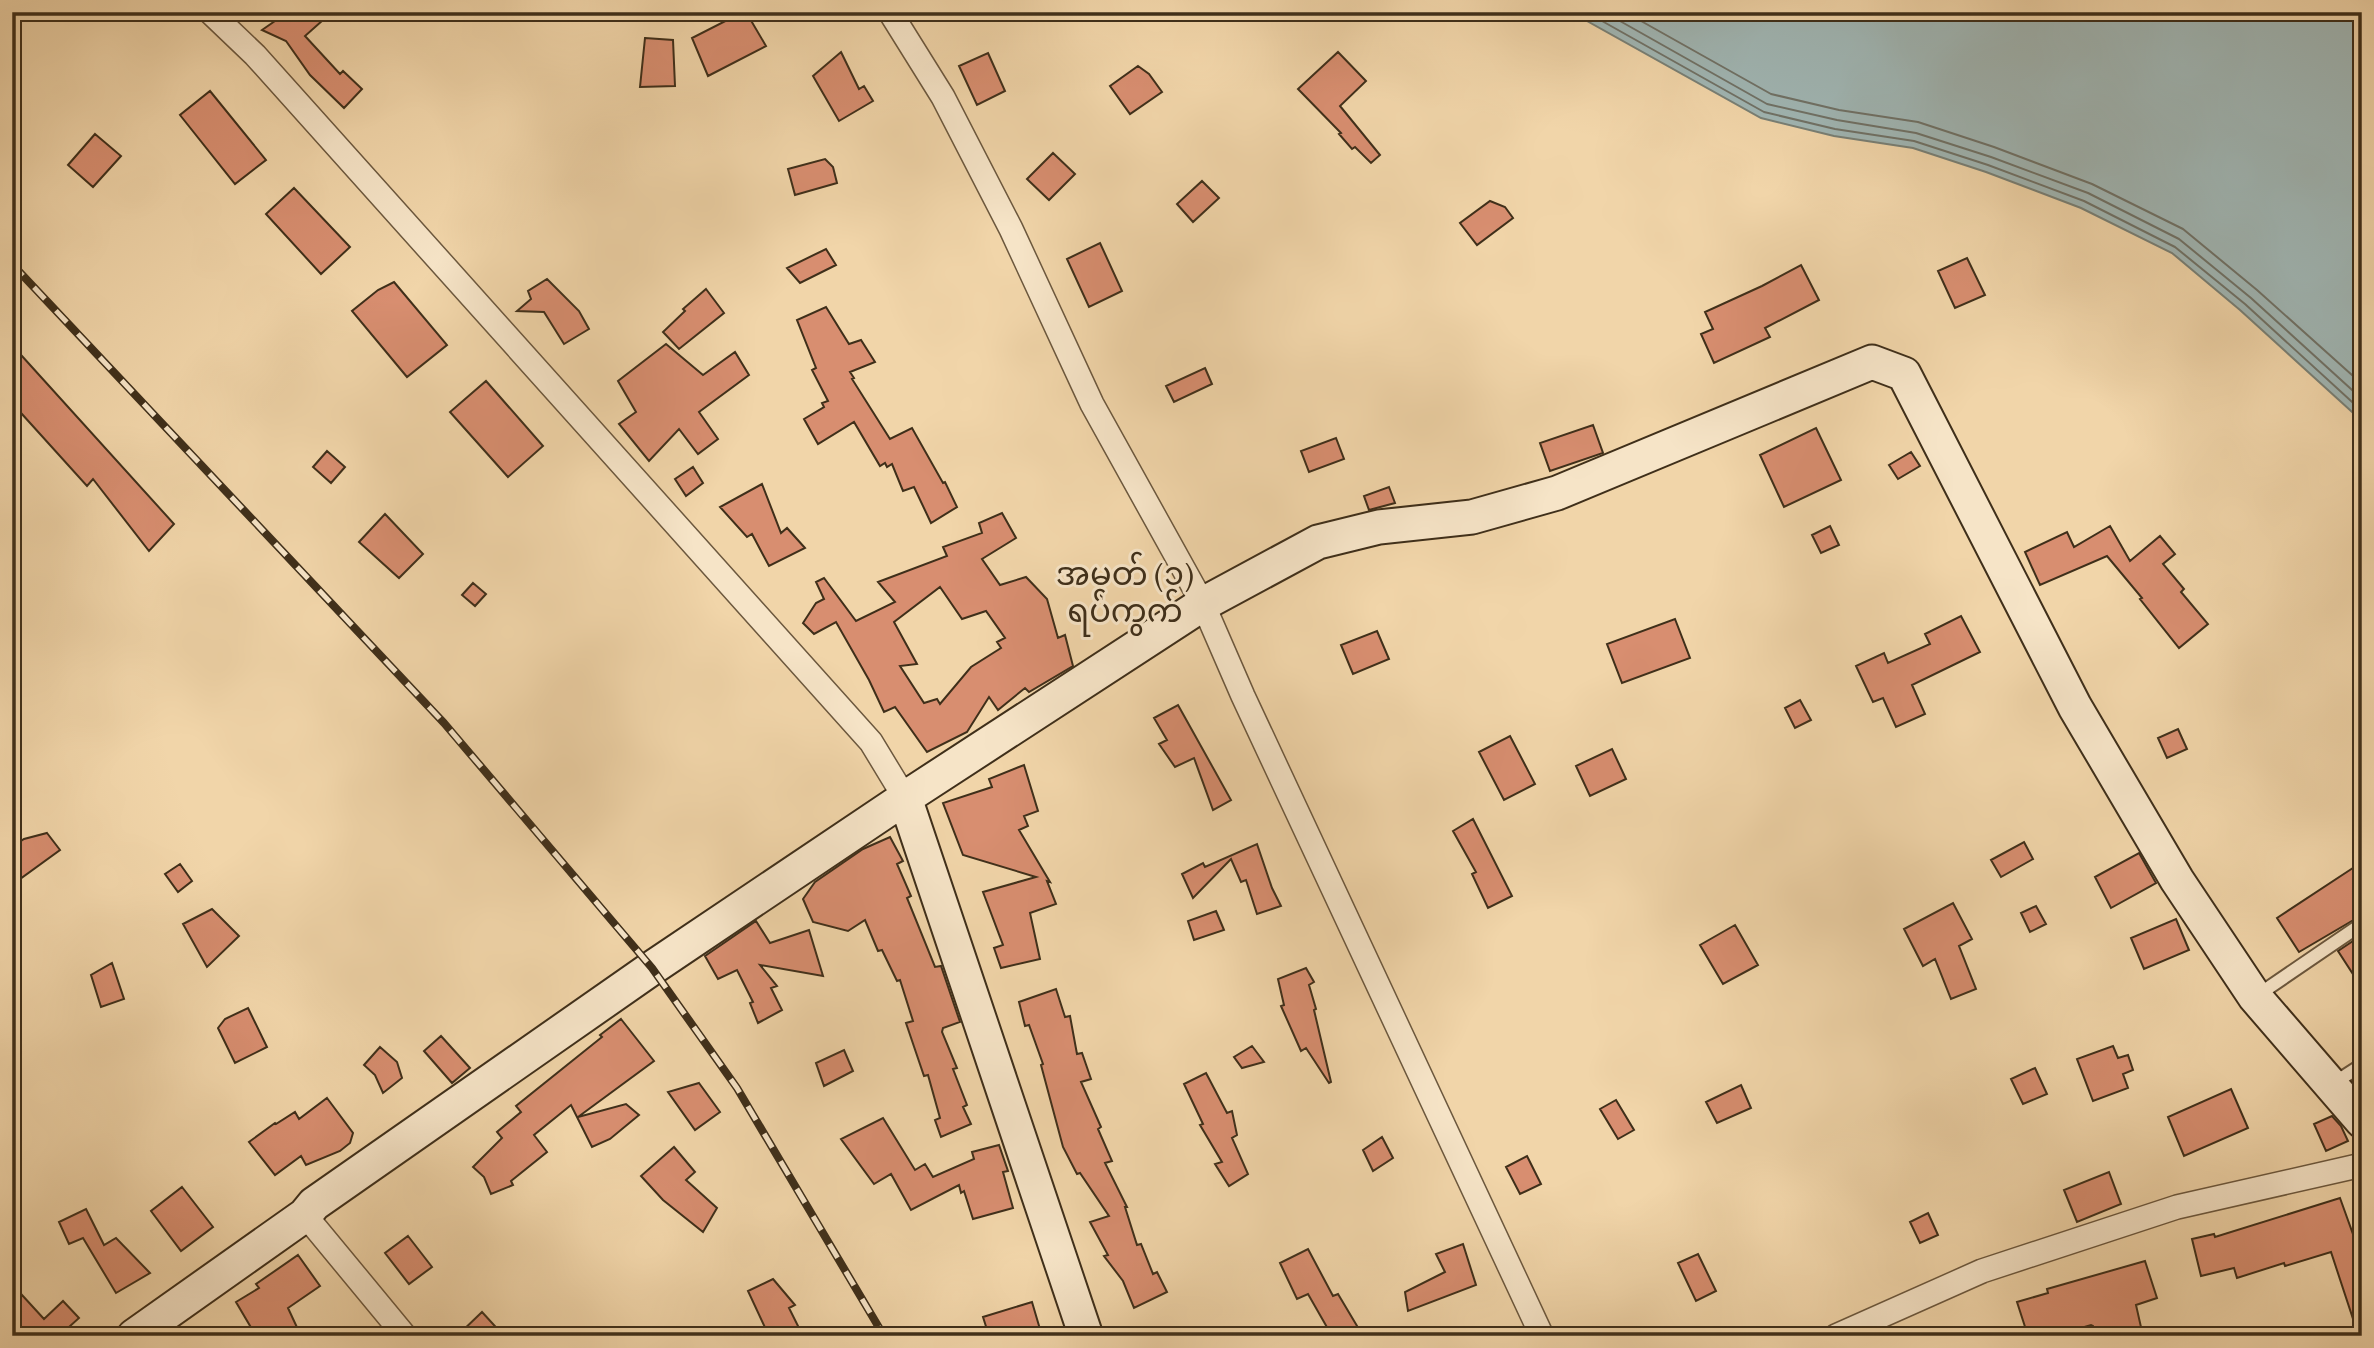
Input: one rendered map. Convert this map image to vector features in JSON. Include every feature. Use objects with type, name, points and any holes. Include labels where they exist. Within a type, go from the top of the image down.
[{"type":"street","points":[[211,12],[264,65],[871,742],[905,798],[1086,1336]]},
{"type":"street","points":[[890,12],[943,97],[1011,229],[1092,404],[1203,604],[1243,696],[1542,1336]]},
{"type":"street","points":[[134,1336],[305,1215],[314,1204],[652,968],[905,798],[1203,604],[1318,542],[1379,527],[1472,517],[1558,493],[1872,362],[1904,374],[2075,707],[2177,880],[2255,997],[2362,1121]]},
{"type":"street","points":[[1836,1336],[1982,1271],[2164,1211],[2362,1165]]},
{"type":"street","points":[[305,1215],[405,1336]]},
{"type":"lane","points":[[2255,997],[2362,925]]},
{"type":"lane","points":[[2331,1085],[2362,1065]]},
{"type":"water","points":[[1571,12],[2362,12],[2362,421],[2240,310],[2172,253],[2081,208],[1913,148],[1834,136],[1761,118]]},
{"type":"building","points":[[288,12],[332,12],[305,36],[340,74],[343,71],[362,89],[344,108],[310,75],[286,41],[262,30]]},
{"type":"building","points":[[746,12],[766,46],[708,76],[692,38]]},
{"type":"building","points":[[645,38],[673,40],[675,86],[640,87]]},
{"type":"building","points":[[841,52],[859,89],[864,86],[873,101],[839,121],[813,76]]},
{"type":"building","points":[[1338,52],[1366,81],[1340,106],[1380,155],[1371,163],[1355,147],[1352,149],[1339,134],[1341,133],[1298,89]]},
{"type":"building","points":[[988,53],[1005,91],[977,105],[959,66]]},
{"type":"building","points":[[1138,66],[1149,74],[1162,92],[1130,114],[1110,86]]},
{"type":"building","points":[[210,91],[266,160],[235,184],[180,115]]},
{"type":"building","points":[[95,134],[121,156],[93,187],[68,165]]},
{"type":"building","points":[[1053,153],[1075,174],[1049,200],[1027,179]]},
{"type":"building","points":[[825,159],[833,167],[837,183],[795,195],[788,169]]},
{"type":"building","points":[[1202,181],[1219,198],[1193,222],[1177,204]]},
{"type":"building","points":[[294,188],[350,247],[321,274],[266,214]]},
{"type":"building","points":[[1490,201],[1505,207],[1513,218],[1477,245],[1460,223]]},
{"type":"building","points":[[1100,243],[1122,291],[1089,307],[1067,259]]},
{"type":"building","points":[[826,249],[836,265],[800,283],[787,268]]},
{"type":"building","points":[[1967,258],[1985,295],[1955,308],[1938,271]]},
{"type":"building","points":[[1801,265],[1819,300],[1765,328],[1770,337],[1714,363],[1701,334],[1713,329],[1705,312]]},
{"type":"building","points":[[547,279],[579,311],[589,329],[564,344],[544,312],[517,311],[531,299],[528,291]]},
{"type":"building","points":[[394,282],[447,345],[407,377],[352,311],[378,290]]},
{"type":"building","points":[[706,289],[724,313],[679,349],[663,332],[685,311],[683,309]]},
{"type":"building","points":[[826,307],[849,344],[861,340],[875,362],[850,372],[890,439],[912,428],[943,483],[945,482],[957,507],[931,523],[914,487],[903,491],[892,464],[887,467],[885,463],[880,466],[854,422],[818,444],[804,419],[824,407],[822,403],[828,401],[812,370],[816,368],[797,320]]},
{"type":"building","points":[[666,344],[703,375],[735,352],[749,375],[699,412],[718,439],[698,454],[679,429],[649,461],[619,424],[636,412],[618,381]]},
{"type":"building","points":[[12,345],[174,524],[149,551],[93,479],[87,486],[12,403]]},
{"type":"building","points":[[1205,368],[1212,384],[1174,402],[1166,386]]},
{"type":"building","points":[[486,381],[543,446],[508,477],[450,412]]},
{"type":"building","points":[[1593,425],[1603,453],[1550,471],[1540,443]]},
{"type":"building","points":[[1816,428],[1841,480],[1784,507],[1760,455]]},
{"type":"building","points":[[1336,438],[1344,459],[1309,472],[1301,451]]},
{"type":"building","points":[[327,451],[345,467],[331,483],[313,467]]},
{"type":"building","points":[[1911,452],[1920,466],[1898,479],[1889,465]]},
{"type":"building","points":[[693,467],[703,483],[686,496],[675,479]]},
{"type":"building","points":[[762,484],[781,533],[787,528],[805,548],[769,566],[752,534],[747,537],[720,507]]},
{"type":"building","points":[[1389,487],[1395,503],[1369,510],[1364,496]]},
{"type":"building","points":[[1002,513],[1016,538],[982,559],[1000,585],[1026,577],[1047,599],[1058,638],[1065,635],[1073,666],[1029,692],[1025,688],[998,710],[989,697],[967,732],[927,752],[895,707],[884,712],[836,622],[814,634],[803,623],[816,603],[824,599],[816,582],[824,578],[856,621],[895,602],[878,582],[947,556],[943,547],[982,533],[979,523]],"holes":[[[940,587],[962,619],[986,611],[1005,638],[997,642],[1001,648],[971,667],[940,704],[937,699],[924,703],[900,666],[917,664],[894,622]]]},
{"type":"building","points":[[385,514],[423,554],[399,578],[359,542]]},
{"type":"building","points":[[1830,526],[1839,545],[1821,553],[1812,535]]},
{"type":"building","points":[[2110,526],[2130,561],[2160,536],[2175,554],[2163,564],[2184,589],[2181,592],[2208,624],[2179,648],[2107,556],[2040,585],[2025,552],[2067,532],[2074,547]]},
{"type":"building","points":[[473,583],[486,594],[475,606],[462,595]]},
{"type":"building","points":[[1961,616],[1980,652],[1912,685],[1925,714],[1896,727],[1883,698],[1873,702],[1856,666],[1884,653],[1888,663],[1930,644],[1925,634]]},
{"type":"building","points":[[1675,619],[1690,658],[1622,683],[1607,644]]},
{"type":"building","points":[[1377,631],[1389,659],[1353,674],[1341,645]]},
{"type":"building","points":[[1800,700],[1811,720],[1795,728],[1785,708]]},
{"type":"building","points":[[1178,705],[1231,800],[1213,810],[1194,758],[1175,767],[1159,744],[1167,740],[1154,718]]},
{"type":"building","points":[[2178,729],[2187,749],[2167,758],[2158,738]]},
{"type":"building","points":[[1510,736],[1535,784],[1504,800],[1479,752]]},
{"type":"building","points":[[1612,749],[1626,779],[1590,796],[1576,766]]},
{"type":"building","points":[[1024,765],[1038,811],[1024,816],[1028,826],[1019,830],[1050,882],[1047,881],[1056,904],[1030,913],[1040,959],[1001,968],[994,948],[1003,945],[983,892],[1036,877],[963,855],[943,803],[992,787],[989,779]]},
{"type":"building","points":[[1473,819],[1512,896],[1488,908],[1472,874],[1476,872],[1453,831]]},
{"type":"building","points":[[47,833],[60,850],[20,879],[12,868],[12,847],[24,839]]},
{"type":"building","points":[[890,837],[903,861],[897,864],[911,896],[907,898],[935,967],[941,966],[960,1022],[943,1028],[942,1032],[957,1068],[953,1069],[967,1105],[963,1107],[971,1124],[941,1137],[935,1120],[940,1118],[928,1075],[924,1076],[906,1023],[913,1021],[900,980],[897,981],[882,950],[878,951],[865,920],[848,931],[813,922],[803,899],[815,882],[863,849]]},
{"type":"building","points":[[2024,842],[2033,859],[2001,877],[1991,860]]},
{"type":"building","points":[[1257,844],[1281,906],[1257,914],[1246,880],[1241,882],[1231,859],[1193,898],[1182,874],[1203,863],[1205,867]]},
{"type":"building","points":[[2139,853],[2156,883],[2111,908],[2095,877]]},
{"type":"building","points":[[2362,862],[2362,915],[2299,952],[2277,918]]},
{"type":"building","points":[[180,864],[192,881],[178,892],[165,874]]},
{"type":"building","points":[[1953,903],[1972,939],[1959,946],[1976,989],[1951,999],[1935,959],[1923,966],[1904,929]]},
{"type":"building","points":[[2036,906],[2046,924],[2030,932],[2021,913]]},
{"type":"building","points":[[212,909],[239,936],[207,967],[183,924]]},
{"type":"building","points":[[1216,911],[1224,930],[1194,940],[1188,921]]},
{"type":"building","points":[[2176,919],[2189,950],[2144,969],[2131,938]]},
{"type":"building","points":[[756,921],[770,943],[809,930],[823,976],[760,965],[777,986],[771,988],[782,1010],[758,1023],[750,1003],[753,1002],[737,970],[718,979],[705,956]]},
{"type":"building","points":[[1735,925],[1758,965],[1723,984],[1700,945]]},
{"type":"building","points":[[2362,935],[2362,988],[2338,951]]},
{"type":"building","points":[[112,963],[124,999],[101,1007],[91,975]]},
{"type":"building","points":[[1306,968],[1314,982],[1309,985],[1331,1082],[1329,1083],[1306,1048],[1301,1051],[1281,1006],[1284,1005],[1278,979]]},
{"type":"building","points":[[1056,989],[1065,1017],[1070,1016],[1077,1054],[1082,1053],[1091,1079],[1081,1082],[1101,1127],[1098,1129],[1112,1161],[1105,1163],[1127,1207],[1137,1245],[1141,1244],[1153,1274],[1157,1272],[1167,1292],[1134,1308],[1123,1281],[1104,1256],[1108,1255],[1090,1222],[1109,1216],[1080,1173],[1077,1174],[1063,1147],[1041,1065],[1043,1064],[1029,1025],[1025,1026],[1019,1002]]},
{"type":"building","points":[[248,1008],[267,1047],[235,1063],[218,1028],[225,1019]]},
{"type":"building","points":[[621,1019],[654,1061],[578,1117],[626,1104],[639,1115],[610,1139],[592,1147],[571,1105],[534,1135],[547,1152],[511,1181],[513,1185],[491,1194],[484,1177],[473,1167],[502,1138],[497,1132],[521,1112],[516,1106]]},
{"type":"building","points":[[441,1036],[470,1068],[452,1083],[424,1051]]},
{"type":"building","points":[[1252,1046],[1264,1062],[1242,1068],[1234,1057]]},
{"type":"building","points":[[2113,1046],[2118,1058],[2128,1055],[2133,1070],[2123,1074],[2128,1088],[2093,1101],[2077,1059]]},
{"type":"building","points":[[380,1047],[397,1062],[402,1078],[383,1093],[375,1075],[364,1065]]},
{"type":"building","points":[[844,1050],[853,1071],[824,1086],[816,1063]]},
{"type":"building","points":[[2035,1068],[2047,1094],[2023,1104],[2011,1079]]},
{"type":"building","points":[[1206,1073],[1227,1113],[1232,1111],[1237,1135],[1232,1138],[1248,1174],[1229,1186],[1215,1164],[1222,1162],[1200,1125],[1203,1124],[1184,1084]]},
{"type":"building","points":[[699,1083],[720,1112],[695,1130],[668,1092]]},
{"type":"building","points":[[1741,1085],[1751,1108],[1717,1123],[1706,1102]]},
{"type":"building","points":[[2231,1089],[2248,1128],[2184,1156],[2168,1117]]},
{"type":"building","points":[[327,1098],[353,1133],[350,1143],[340,1151],[306,1165],[301,1156],[275,1175],[249,1142],[295,1112],[299,1119]]},
{"type":"building","points":[[1616,1100],[1634,1130],[1618,1139],[1600,1109]]},
{"type":"building","points":[[2332,1116],[2341,1126],[2348,1141],[2326,1151],[2314,1124]]},
{"type":"building","points":[[883,1118],[915,1170],[925,1164],[933,1177],[974,1159],[972,1152],[999,1145],[1008,1171],[1003,1172],[1013,1208],[973,1219],[964,1191],[961,1193],[959,1185],[911,1210],[891,1174],[874,1184],[841,1139]]},
{"type":"building","points":[[1382,1137],[1393,1158],[1373,1171],[1363,1150]]},
{"type":"building","points":[[674,1147],[695,1172],[686,1180],[717,1208],[703,1232],[663,1200],[641,1176]]},
{"type":"building","points":[[1527,1156],[1541,1184],[1520,1194],[1506,1167]]},
{"type":"building","points":[[2109,1172],[2121,1204],[2077,1222],[2064,1190]]},
{"type":"building","points":[[182,1187],[213,1227],[181,1251],[151,1211]]},
{"type":"building","points":[[2340,1198],[2358,1248],[2362,1246],[2362,1333],[2358,1334],[2331,1252],[2237,1278],[2234,1268],[2201,1276],[2192,1239],[2214,1234],[2215,1237]]},
{"type":"building","points":[[86,1209],[104,1245],[116,1238],[150,1273],[116,1293],[83,1238],[69,1244],[59,1222]]},
{"type":"building","points":[[1928,1213],[1938,1235],[1920,1243],[1910,1222]]},
{"type":"building","points":[[408,1236],[432,1267],[409,1284],[385,1253]]},
{"type":"building","points":[[1463,1244],[1476,1285],[1408,1311],[1405,1292],[1445,1272],[1436,1254]]},
{"type":"building","points":[[1308,1249],[1333,1296],[1338,1294],[1363,1336],[1332,1336],[1308,1294],[1297,1299],[1280,1263]]},
{"type":"building","points":[[1698,1254],[1716,1291],[1696,1301],[1678,1263]]},
{"type":"building","points":[[298,1255],[320,1286],[288,1308],[301,1336],[256,1336],[236,1302],[259,1288],[256,1284]]},
{"type":"building","points":[[2145,1261],[2157,1298],[2136,1305],[2143,1336],[2097,1336],[2091,1325],[2053,1336],[2028,1336],[2017,1302],[2048,1293],[2047,1289]]},
{"type":"building","points":[[773,1279],[795,1305],[789,1308],[803,1336],[769,1336],[748,1291]]},
{"type":"building","points":[[22,1295],[44,1319],[63,1301],[79,1318],[59,1336],[22,1336],[12,1325],[12,1305]]},
{"type":"building","points":[[1032,1302],[1042,1336],[989,1336],[983,1317]]},
{"type":"building","points":[[482,1312],[504,1336],[457,1336]]},
{"type":"railway","points":[[12,264],[444,723],[652,968],[737,1088],[884,1336]]},
{"type":"district","name":"အမှတ် (၁) ရပ်ကွက်","points":[[1125,592]]}]
